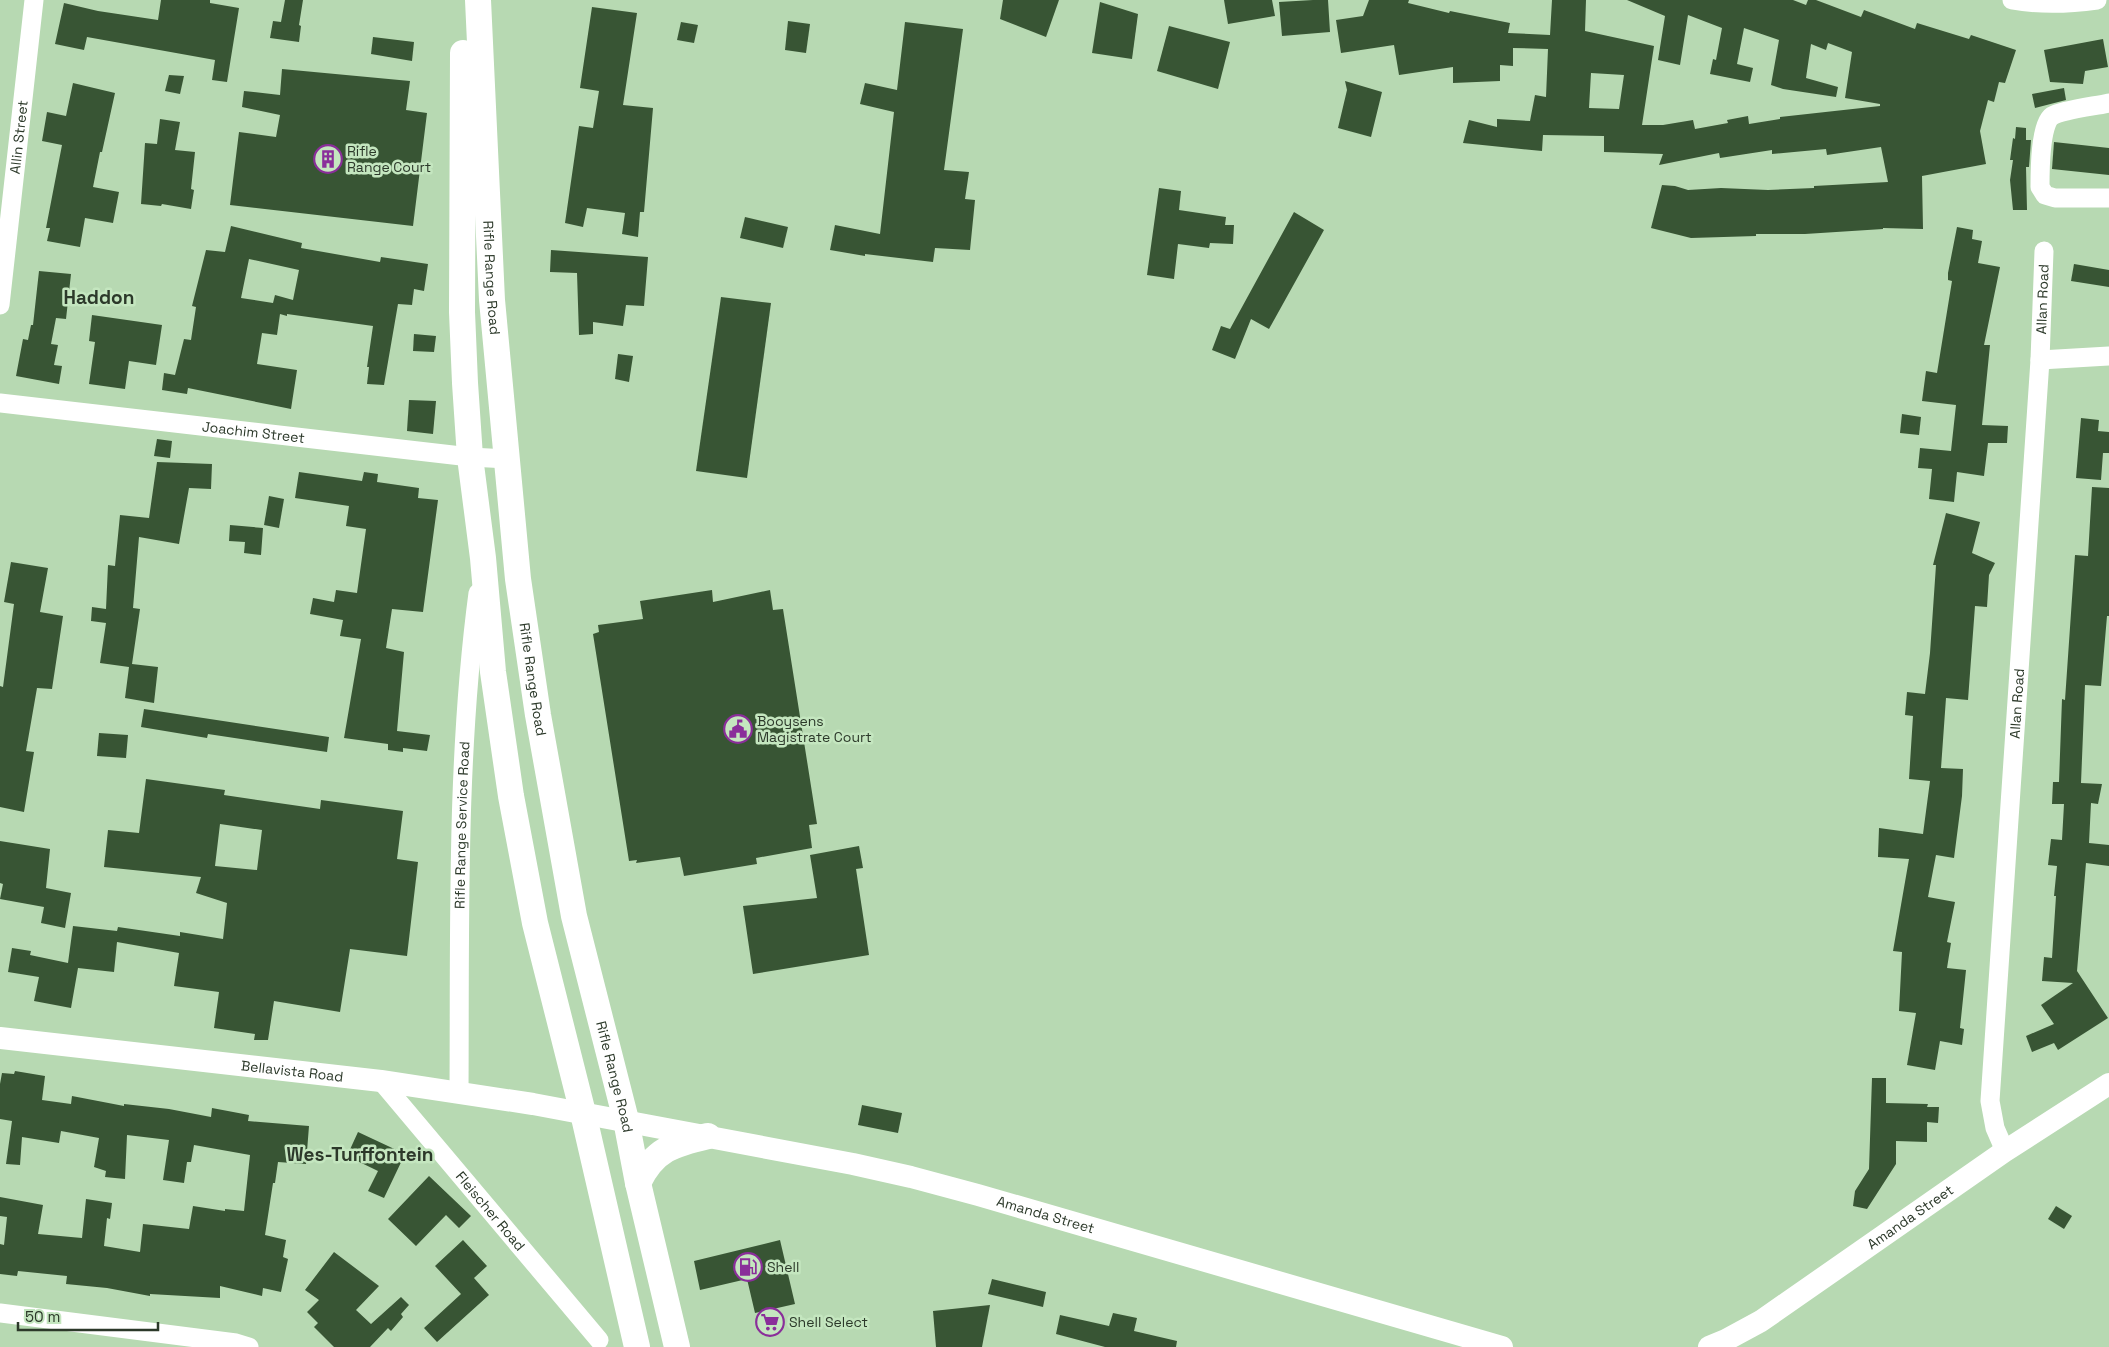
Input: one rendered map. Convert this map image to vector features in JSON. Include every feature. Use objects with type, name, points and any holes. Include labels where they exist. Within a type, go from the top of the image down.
[{"type":"main road","name":"Rifle Range Road","points":[[462,0],[462,312],[470,457],[483,558],[492,672],[511,796],[535,923],[583,1113],[637,1347]]},
{"type":"main road","name":"Rifle Range Road","points":[[478,0],[492,300],[518,579],[538,715],[565,876],[597,1013],[626,1120],[638,1182],[677,1347]]},
{"type":"main road","points":[[638,1182],[656,1156],[672,1145],[708,1136]]},
{"type":"street","name":"Allin Street","points":[[0,305],[34,0]]},
{"type":"street","points":[[2012,0],[2069,3],[2097,0]]},
{"type":"street","points":[[2109,103],[2054,115],[2046,122],[2040,183],[2045,195],[2055,198],[2109,198]]},
{"type":"street","name":"Allan Road","points":[[2005,1152],[1995,1128],[1990,1101],[2040,360],[2044,252]]},
{"type":"street","points":[[2040,360],[2109,356]]},
{"type":"street","name":"Joachim Street","points":[[0,403],[470,457],[508,459]]},
{"type":"street","name":"Rifle Range Service Road","points":[[459,1093],[459,834],[471,644],[483,558]]},
{"type":"street","name":"Bellavista Road","points":[[0,1038],[382,1081],[583,1113]]},
{"type":"street","name":"Fleischer Road","points":[[382,1081],[599,1340]]},
{"type":"street","name":"Amanda Street","points":[[1709,1347],[1761,1321],[2005,1152],[2109,1084]]},
{"type":"street","name":"Amanda Street","points":[[583,1113],[911,1177],[1502,1347]]},
{"type":"street","points":[[0,1312],[226,1342],[249,1347]]},
{"type":"building","points":[[161,0],[210,0],[210,3],[239,8],[227,82],[212,80],[215,60],[87,37],[84,50],[55,44],[64,3],[98,11],[158,20]]},
{"type":"building","points":[[285,0],[303,0],[299,25],[301,26],[299,42],[270,38],[273,21],[281,22]]},
{"type":"building","points":[[1003,0],[1059,0],[1046,37],[1000,19]]},
{"type":"building","points":[[1224,0],[1272,0],[1275,16],[1228,24]]},
{"type":"building","points":[[1328,0],[1330,32],[1282,36],[1279,2]]},
{"type":"building","points":[[1369,0],[1409,0],[1408,3],[1449,13],[1450,11],[1510,23],[1508,33],[1550,35],[1552,0],[1586,0],[1585,31],[1654,46],[1642,125],[1663,125],[1693,120],[1695,129],[1728,123],[1727,120],[1748,116],[1749,124],[1780,119],[1780,117],[1880,106],[1880,104],[1845,98],[1852,52],[1828,43],[1826,50],[1811,44],[1806,78],[1838,87],[1836,97],[1783,89],[1771,85],[1779,40],[1744,28],[1737,64],[1753,68],[1750,82],[1710,74],[1713,59],[1716,60],[1722,28],[1688,15],[1680,65],[1658,60],[1665,16],[1627,0],[1793,0],[1806,5],[1808,0],[1816,0],[1861,17],[1864,10],[1915,29],[1917,23],[1969,39],[1971,35],[2016,50],[2005,83],[1999,82],[1994,102],[1988,100],[1980,131],[1986,164],[1922,176],[1923,229],[1883,228],[1805,234],[1756,234],[1756,236],[1691,238],[1651,228],[1662,185],[1688,190],[1721,188],[1768,190],[1888,182],[1881,147],[1827,155],[1826,149],[1772,154],[1772,150],[1720,158],[1719,153],[1659,165],[1663,154],[1604,152],[1604,136],[1543,135],[1542,151],[1463,143],[1469,120],[1497,127],[1497,119],[1530,121],[1535,95],[1546,97],[1548,49],[1513,48],[1513,66],[1500,65],[1500,81],[1453,83],[1453,67],[1399,75],[1394,45],[1341,53],[1336,20],[1363,16]],"holes":[[[1591,73],[1624,75],[1619,109],[1589,108]]]},
{"type":"building","points":[[1100,2],[1138,14],[1132,59],[1092,53]]},
{"type":"building","points":[[592,7],[637,13],[623,105],[653,108],[644,212],[640,212],[638,237],[622,234],[625,213],[587,208],[583,227],[565,223],[579,126],[593,128],[599,91],[580,88]]},
{"type":"building","points":[[788,21],[810,24],[806,53],[785,50]]},
{"type":"building","points":[[681,22],[698,25],[694,43],[677,40]]},
{"type":"building","points":[[905,22],[963,29],[944,170],[969,172],[965,199],[975,200],[970,250],[935,248],[933,262],[865,254],[865,256],[830,250],[835,225],[880,234],[894,112],[860,104],[865,83],[897,90]]},
{"type":"building","points":[[1169,26],[1230,42],[1218,89],[1157,71]]},
{"type":"building","points":[[373,37],[414,42],[412,61],[371,54]]},
{"type":"building","points":[[2103,39],[2108,67],[2085,71],[2083,84],[2050,82],[2044,50]]},
{"type":"building","name":"Rifle Range Court","points":[[282,69],[410,81],[406,110],[427,113],[413,226],[230,205],[239,132],[276,137],[280,115],[242,107],[244,91],[280,95]]},
{"type":"building","points":[[169,75],[184,76],[180,94],[165,91]]},
{"type":"building","points":[[1345,81],[1382,92],[1371,137],[1338,128],[1347,90]]},
{"type":"building","points":[[73,83],[115,93],[93,187],[119,192],[113,223],[85,218],[80,247],[47,241],[50,228],[46,228],[62,145],[42,141],[47,112],[66,116]]},
{"type":"building","points":[[2064,88],[2066,100],[2035,108],[2032,94]]},
{"type":"building","points":[[160,119],[180,122],[175,150],[195,152],[191,189],[194,190],[191,209],[162,204],[161,206],[141,204],[145,143],[157,144]]},
{"type":"building","points":[[2016,127],[2026,128],[2026,140],[2031,140],[2029,167],[2026,167],[2027,210],[2013,210],[2010,180],[2013,160],[2010,160]]},
{"type":"building","points":[[2054,142],[2109,148],[2109,175],[2052,169]]},
{"type":"building","points":[[1159,188],[1181,191],[1179,210],[1226,217],[1225,225],[1234,225],[1233,244],[1210,243],[1209,248],[1178,244],[1174,279],[1147,275]]},
{"type":"building","points":[[1294,212],[1324,230],[1269,329],[1251,319],[1235,359],[1212,350],[1221,326],[1230,329]]},
{"type":"building","points":[[745,217],[788,227],[783,248],[740,238]]},
{"type":"building","points":[[231,226],[302,243],[301,248],[380,262],[381,257],[428,264],[424,291],[414,289],[412,305],[398,304],[384,385],[367,384],[369,367],[367,367],[373,326],[280,314],[277,335],[262,333],[257,364],[297,370],[291,409],[188,388],[187,394],[162,390],[164,373],[175,375],[184,339],[191,340],[196,307],[192,306],[206,250],[225,252]],"holes":[[[249,259],[299,270],[293,300],[275,295],[273,303],[241,298]]]},
{"type":"building","points":[[1957,227],[1973,230],[1972,239],[1982,241],[1978,263],[2000,267],[1984,345],[1990,345],[1982,425],[2008,426],[2007,443],[1988,443],[1984,476],[1957,472],[1954,502],[1929,499],[1932,469],[1918,468],[1920,448],[1951,451],[1956,405],[1922,401],[1926,371],[1937,373],[1952,281],[1948,280],[1948,273]]},
{"type":"building","points":[[551,250],[648,257],[644,306],[626,305],[623,326],[593,322],[593,334],[579,335],[577,273],[550,272]]},
{"type":"building","points":[[2074,264],[2109,270],[2109,287],[2071,281]]},
{"type":"building","points":[[39,271],[71,274],[66,319],[56,318],[51,344],[58,345],[54,365],[62,366],[59,384],[16,376],[23,339],[28,340],[31,325],[33,325]]},
{"type":"building","points":[[721,297],[771,303],[747,478],[696,471]]},
{"type":"building","points":[[92,315],[162,325],[156,365],[129,361],[125,389],[89,384],[95,342],[89,341]]},
{"type":"building","points":[[414,334],[436,336],[434,352],[413,351]]},
{"type":"building","points":[[618,354],[633,356],[629,382],[615,379]]},
{"type":"building","points":[[409,400],[436,401],[433,434],[407,431]]},
{"type":"building","points":[[1902,414],[1921,417],[1919,435],[1900,433]]},
{"type":"building","points":[[2081,418],[2099,420],[2098,431],[2109,432],[2109,453],[2103,453],[2101,480],[2076,478]]},
{"type":"building","points":[[157,439],[172,441],[170,458],[154,456]]},
{"type":"building","points":[[157,462],[212,464],[211,489],[189,488],[179,544],[139,537],[133,608],[140,609],[132,664],[158,667],[154,703],[125,698],[129,667],[100,663],[106,623],[91,621],[92,607],[106,609],[108,565],[115,566],[120,515],[149,518]]},
{"type":"building","points":[[299,472],[362,481],[364,472],[378,474],[377,482],[419,488],[418,498],[438,500],[423,612],[392,609],[386,648],[404,652],[397,731],[430,735],[427,751],[403,748],[403,752],[388,750],[388,744],[344,738],[361,639],[340,636],[343,620],[310,614],[313,598],[334,602],[336,590],[357,593],[366,529],[346,526],[349,506],[295,498]]},
{"type":"building","points":[[2092,487],[2109,488],[2109,616],[2107,616],[2101,686],[2085,685],[2081,783],[2102,784],[2098,804],[2091,803],[2089,843],[2109,845],[2109,866],[2086,863],[2077,971],[2108,1018],[2058,1050],[2054,1043],[2032,1052],[2026,1036],[2054,1024],[2041,1005],[2073,983],[2042,981],[2044,957],[2052,958],[2056,896],[2054,896],[2057,866],[2048,865],[2051,839],[2062,840],[2064,804],[2052,804],[2053,782],[2059,782],[2062,699],[2065,700],[2075,555],[2088,556]]},
{"type":"building","points":[[269,496],[284,499],[279,528],[264,525]]},
{"type":"building","points":[[1946,513],[1980,522],[1972,553],[1995,563],[1989,575],[1987,607],[1975,606],[1968,700],[1946,698],[1941,768],[1963,769],[1962,796],[1954,858],[1936,855],[1928,897],[1955,902],[1947,942],[1951,943],[1947,968],[1966,970],[1960,1028],[1964,1029],[1962,1045],[1940,1041],[1935,1070],[1907,1065],[1916,1013],[1899,1011],[1902,952],[1893,951],[1909,859],[1878,857],[1879,828],[1923,834],[1930,781],[1909,779],[1913,716],[1905,715],[1907,692],[1925,694],[1936,565],[1933,565]]},
{"type":"building","points":[[230,525],[263,528],[261,555],[244,553],[245,542],[229,541]]},
{"type":"building","points":[[11,562],[48,568],[40,612],[63,616],[52,689],[37,688],[26,751],[34,752],[24,812],[0,807],[0,686],[3,687],[14,604],[4,602]]},
{"type":"building","name":"Booysens Magistrate Court","points":[[712,590],[713,602],[770,590],[773,610],[783,609],[817,824],[809,825],[812,848],[756,858],[757,864],[684,876],[680,857],[636,863],[637,860],[629,861],[593,634],[599,632],[598,625],[643,619],[640,601]]},
{"type":"building","points":[[144,709],[329,737],[327,752],[208,734],[207,738],[141,727]]},
{"type":"building","points":[[99,733],[128,735],[126,758],[97,756]]},
{"type":"building","points":[[146,779],[225,790],[224,795],[320,809],[321,800],[403,811],[397,859],[418,862],[407,956],[350,949],[340,1012],[274,1001],[268,1040],[254,1040],[255,1034],[214,1028],[219,992],[174,986],[179,953],[117,942],[114,972],[78,968],[71,1008],[34,1001],[39,977],[8,972],[12,948],[31,951],[30,955],[68,963],[73,926],[117,931],[118,927],[180,936],[180,932],[223,939],[227,903],[196,893],[201,877],[104,867],[108,830],[139,833]],"holes":[[[220,824],[262,830],[257,870],[215,866]]]},
{"type":"building","points":[[0,841],[50,849],[46,888],[71,893],[65,928],[41,923],[44,907],[0,899],[3,884],[0,883]]},
{"type":"building","points":[[859,846],[863,868],[856,869],[869,955],[753,974],[743,906],[817,898],[810,855]]},
{"type":"building","points":[[15,1071],[45,1076],[42,1100],[71,1104],[72,1096],[124,1106],[124,1104],[169,1109],[211,1117],[212,1108],[249,1115],[248,1121],[309,1126],[306,1164],[278,1162],[275,1183],[273,1183],[265,1235],[286,1240],[283,1257],[288,1259],[281,1292],[263,1288],[262,1296],[220,1286],[220,1298],[150,1294],[150,1296],[107,1288],[66,1284],[67,1276],[18,1271],[17,1276],[0,1274],[0,1244],[4,1245],[7,1217],[0,1216],[0,1197],[43,1205],[38,1234],[82,1238],[86,1199],[112,1203],[110,1219],[107,1218],[104,1246],[140,1252],[143,1224],[189,1229],[193,1206],[225,1211],[225,1209],[244,1211],[250,1155],[194,1145],[191,1162],[187,1162],[184,1183],[163,1180],[169,1140],[127,1135],[125,1179],[105,1177],[106,1171],[94,1167],[99,1138],[61,1131],[59,1143],[22,1137],[20,1165],[6,1164],[12,1121],[0,1119],[0,1084],[2,1073],[14,1074]]},
{"type":"building","points":[[1872,1078],[1886,1078],[1886,1103],[1928,1104],[1927,1107],[1939,1107],[1938,1123],[1927,1122],[1927,1142],[1896,1141],[1896,1164],[1867,1209],[1853,1206],[1855,1191],[1869,1169]]},
{"type":"building","points":[[862,1105],[902,1113],[898,1133],[858,1125]]},
{"type":"building","points":[[358,1132],[405,1154],[384,1198],[368,1191],[378,1171],[347,1156]]},
{"type":"building","points":[[429,1176],[471,1216],[459,1228],[446,1215],[416,1246],[388,1219]]},
{"type":"building","points":[[2056,1206],[2072,1216],[2064,1229],[2048,1219]]},
{"type":"building","points":[[463,1240],[487,1266],[474,1278],[489,1295],[437,1342],[424,1328],[461,1294],[435,1266]]},
{"type":"building","points":[[780,1240],[795,1304],[755,1313],[747,1279],[700,1290],[694,1261]]},
{"type":"building","points":[[334,1252],[379,1286],[356,1310],[371,1324],[401,1297],[409,1305],[401,1314],[403,1317],[391,1331],[388,1328],[370,1347],[334,1347],[314,1327],[318,1323],[307,1312],[319,1300],[305,1290]]},
{"type":"building","points":[[992,1279],[1046,1292],[1043,1307],[988,1294]]},
{"type":"building","points":[[990,1305],[982,1347],[936,1347],[933,1311]]},
{"type":"building","points":[[1113,1313],[1137,1318],[1134,1331],[1177,1341],[1176,1347],[1105,1347],[1056,1334],[1060,1315],[1109,1326]]},
{"type":"place","name":"Rifle Range Court","points":[[328,159]]},
{"type":"place","name":"Booysens Magistrate Court","points":[[738,729]]},
{"type":"place","name":"Shell","points":[[748,1267]]},
{"type":"place","name":"Shell Select","points":[[770,1322]]},
{"type":"district","name":"Haddon","points":[[99,297]]},
{"type":"district","name":"Wes-Turffontein","points":[[360,1154]]}]
